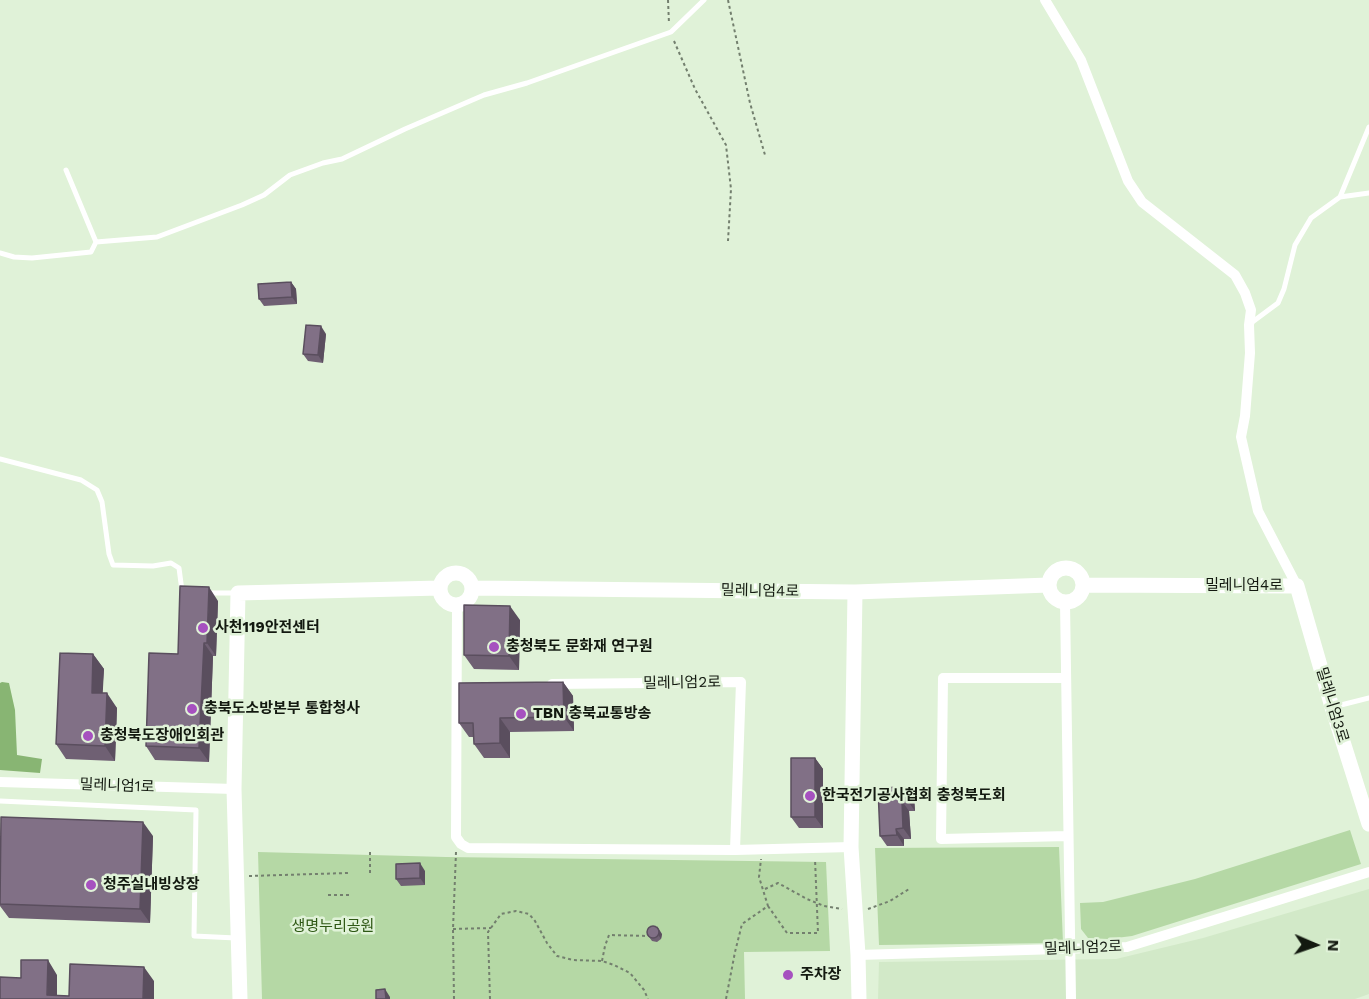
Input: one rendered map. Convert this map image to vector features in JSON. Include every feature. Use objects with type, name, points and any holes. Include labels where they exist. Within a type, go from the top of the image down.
[{"type":"street","points":[[1045,0],[1081,60],[1128,181],[1142,202],[1235,275],[1245,293],[1251,310],[1250,352],[1241,437],[1258,511],[1297,586]]},
{"type":"street","points":[[1066,567],[1077,571],[1083,585],[1079,597],[1065,602],[1053,597],[1048,585],[1055,571],[1066,567]]},
{"type":"street","points":[[457,572],[467,577],[472,588],[466,601],[457,605],[447,602],[440,594],[443,578],[457,572]]},
{"type":"street","name":"밀레니엄4로","points":[[472,588],[855,592],[1048,585]]},
{"type":"street","name":"밀레니엄4로","points":[[1083,585],[1297,586]]},
{"type":"street","name":"밀레니엄3로","points":[[1297,586],[1369,824]]},
{"type":"street","points":[[240,999],[234,789],[238,593],[440,588]]},
{"type":"street","points":[[855,592],[851,847],[859,999]]},
{"type":"street","points":[[1065,602],[1071,999]]},
{"type":"street","points":[[457,605],[461,686],[456,837],[460,844],[468,848],[735,850],[851,847]]},
{"type":"street","points":[[1065,678],[942,678],[941,839],[1068,836]]},
{"type":"street","name":"밀레니엄2로","points":[[544,684],[741,682],[735,850]]},
{"type":"street","name":"밀레니엄1로","points":[[0,782],[234,789]]},
{"type":"street","name":"밀레니엄2로","points":[[858,955],[1127,947],[1369,872]]},
{"type":"lane","points":[[96,242],[157,237],[185,228],[264,195],[291,175],[342,159],[413,125],[484,95],[527,83],[670,32],[704,0]]},
{"type":"lane","points":[[1340,197],[1369,127]]},
{"type":"lane","points":[[0,253],[32,258],[91,252],[96,242],[66,170]]},
{"type":"lane","points":[[1249,325],[1278,303],[1284,289],[1295,245],[1311,218],[1340,197],[1369,193]]},
{"type":"lane","points":[[0,459],[81,480],[97,490],[102,502],[109,554],[113,565],[153,566],[171,563],[179,568],[183,592],[238,593]]},
{"type":"lane","points":[[1332,707],[1369,698]]},
{"type":"lane","points":[[0,801],[196,810],[194,936],[240,938]]},
{"type":"path","points":[[668,0],[670,32],[695,89],[726,145],[731,189],[728,241]]},
{"type":"path","points":[[728,0],[750,103],[765,155]]},
{"type":"path","points":[[454,999],[453,929],[456,837]]},
{"type":"path","points":[[761,849],[759,877],[768,906],[787,933],[818,933],[815,848]]},
{"type":"path","points":[[370,850],[370,873]]},
{"type":"path","points":[[237,876],[348,873]]},
{"type":"path","points":[[764,890],[778,883],[788,886]]},
{"type":"path","points":[[328,895],[349,895]]},
{"type":"path","points":[[726,999],[742,924],[768,906]]},
{"type":"path","points":[[490,999],[488,932],[501,914],[508,911],[528,914],[540,928],[547,943],[557,956],[573,960],[602,961],[630,973],[644,990],[648,999]]},
{"type":"path","points":[[453,929],[491,928]]},
{"type":"path","points":[[602,961],[609,935],[648,936]]},
{"type":"shaded area","points":[[0,683],[9,683],[15,710],[17,755],[42,759],[40,773],[0,770]]},
{"type":"shaded area","points":[[1369,889],[1369,994],[1355,999],[878,999],[879,962],[1116,959],[1203,938]]},
{"type":"green space","points":[[1350,830],[1361,864],[1132,936],[1108,939],[1088,938],[1081,929],[1080,903],[1103,902],[1195,879]]},
{"type":"green space","points":[[1059,847],[1063,943],[879,945],[875,848]]},
{"type":"green space","name":"생명누리공원","points":[[258,852],[826,862],[830,951],[744,952],[745,999],[262,999]]},
{"type":"building","points":[[291,282],[292,297],[259,299],[258,284]]},
{"type":"building","points":[[306,325],[321,326],[318,355],[303,354]]},
{"type":"building","points":[[180,586],[209,587],[199,748],[146,746],[149,653],[178,654]]},
{"type":"building","points":[[464,605],[510,606],[509,656],[464,655]]},
{"type":"building","points":[[60,653],[93,654],[92,693],[107,693],[105,746],[56,744]]},
{"type":"building","points":[[563,682],[564,717],[500,718],[500,743],[474,744],[473,723],[459,723],[459,683]]},
{"type":"building","points":[[791,758],[815,758],[815,817],[791,817]]},
{"type":"building","points":[[907,787],[907,800],[902,801],[903,828],[896,829],[897,835],[880,836],[878,788]]},
{"type":"building","points":[[1,817],[143,822],[140,909],[0,904]]},
{"type":"building","points":[[420,863],[420,878],[396,879],[396,864]]},
{"type":"building","points":[[655,926],[658,927],[658,937],[651,938],[648,937],[647,930],[648,927]]},
{"type":"building","points":[[21,960],[48,960],[47,995],[69,996],[70,964],[144,967],[143,999],[0,999],[0,977],[21,978]]},
{"type":"building","points":[[385,989],[386,999],[376,999],[376,990]]},
{"type":"place","name":"사천119안전센터","points":[[203,628]]},
{"type":"place","name":"충청북도 문화재 연구원","points":[[494,647]]},
{"type":"place","name":"충북도소방본부 통합청사","points":[[192,709]]},
{"type":"place","name":"TBN 충북교통방송","points":[[521,714]]},
{"type":"place","name":"충청북도장애인회관","points":[[88,736]]},
{"type":"place","name":"한국전기공사협회 충청북도회","points":[[810,796]]},
{"type":"place","name":"청주실내빙상장","points":[[91,885]]},
{"type":"place","name":"주차장","points":[[788,975]]}]
